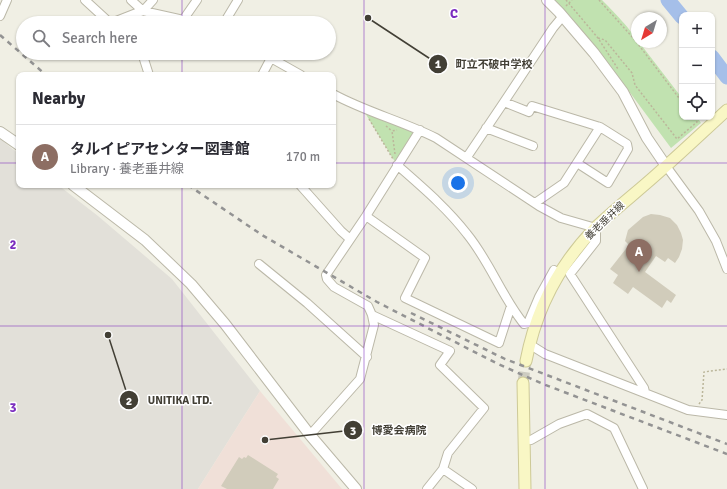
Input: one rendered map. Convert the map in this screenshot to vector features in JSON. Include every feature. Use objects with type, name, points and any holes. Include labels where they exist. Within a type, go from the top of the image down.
[{"type":"main road","name":"養老垂井線","points":[[526,361],[533,328],[540,309],[557,276],[572,255],[596,228],[727,110]]},
{"type":"main road","points":[[523,383],[525,489]]},
{"type":"street","points":[[0,16],[7,0]]},
{"type":"street","points":[[85,0],[102,16]]},
{"type":"street","points":[[131,0],[141,12],[162,16]]},
{"type":"street","points":[[130,16],[141,12],[153,0]]},
{"type":"street","points":[[186,16],[198,0]]},
{"type":"street","points":[[228,16],[238,0]]},
{"type":"street","points":[[547,0],[563,16],[594,53],[623,92],[647,138],[699,211],[716,241],[727,269]]},
{"type":"street","points":[[140,16],[141,12]]},
{"type":"street","points":[[467,157],[553,28],[563,16]]},
{"type":"street","points":[[144,60],[148,72]]},
{"type":"street","points":[[264,72],[270,60]]},
{"type":"street","points":[[275,60],[296,72]]},
{"type":"street","points":[[336,95],[362,108],[420,130],[436,138],[535,203],[561,218],[596,228],[596,241],[570,274],[644,388],[645,392]]},
{"type":"street","points":[[504,102],[529,112],[532,106],[600,127],[627,144],[628,149],[608,183],[577,163]]},
{"type":"street","points":[[535,203],[564,183],[600,127]]},
{"type":"street","points":[[486,128],[533,146]]},
{"type":"street","points":[[310,435],[360,379],[367,357],[374,325],[368,306],[334,287],[327,279],[326,275],[366,216],[420,130]]},
{"type":"street","points":[[0,132],[16,143]]},
{"type":"street","points":[[397,165],[440,203],[467,233],[511,306],[524,324],[528,323],[539,296],[554,270]]},
{"type":"street","points":[[76,188],[144,240],[191,284],[310,435],[356,489]]},
{"type":"street","points":[[303,188],[350,239]]},
{"type":"street","points":[[366,216],[425,258],[406,298],[499,344],[511,306]]},
{"type":"street","points":[[259,264],[367,357]]},
{"type":"street","points":[[372,315],[450,351],[440,365],[484,408],[448,453],[443,469],[427,489]]},
{"type":"street","points":[[529,344],[545,354],[688,410],[727,415]]},
{"type":"street","points":[[531,440],[559,424],[587,414],[614,428],[643,489]]},
{"type":"street","points":[[443,469],[472,489]]},
{"type":"path","points":[[566,0],[598,38],[605,40],[632,73],[635,85],[677,139],[697,122],[695,120]]},
{"type":"path","points":[[569,3],[572,0]]},
{"type":"path","points":[[599,0],[635,40],[679,98]]},
{"type":"path","points":[[362,108],[397,165]]},
{"type":"path","points":[[397,165],[392,130],[399,130]]},
{"type":"path","points":[[698,412],[702,400],[704,372],[727,369]]},
{"type":"shaded area","points":[[0,139],[16,152],[16,188],[62,188],[98,216],[172,279],[260,391],[198,489],[0,489]]},
{"type":"shaded area","points":[[260,391],[342,489],[198,489]]},
{"type":"green space","points":[[554,0],[602,0],[631,32],[631,48],[644,48],[679,94],[679,120],[699,120],[701,123],[671,148],[570,16]]},
{"type":"green space","points":[[362,108],[420,130],[397,165]]},
{"type":"building","points":[[651,214],[670,218],[677,225],[683,240],[682,249],[675,263],[668,258],[665,262],[656,256],[645,272],[676,295],[671,303],[667,300],[662,308],[633,287],[628,294],[613,283],[618,275],[610,269],[629,245],[625,241],[628,230],[643,217]]},
{"type":"building","points":[[248,455],[278,474],[276,477],[279,479],[273,489],[227,489],[221,486],[239,457],[242,459],[244,457],[246,458]]},
{"type":"waterway","points":[[668,0],[679,13]]},
{"type":"waterway","points":[[715,61],[727,77]]},
{"type":"tunnel","points":[[523,383],[526,361]]},
{"type":"railway","points":[[0,35],[16,49]]},
{"type":"railway","points":[[29,60],[43,72]]},
{"type":"railway","points":[[192,188],[262,235],[377,302],[498,364],[543,384],[727,454]]},
{"type":"railway","points":[[411,313],[505,359],[727,444]]},
{"type":"place","name":"町立不破中学校","points":[[368,18]]},
{"type":"place","name":"タルイピアセンター図書館","points":[[639,272]]},
{"type":"place","name":"UNITIKA LTD.","points":[[108,335]]},
{"type":"place","name":"博愛会病院","points":[[265,440]]}]
